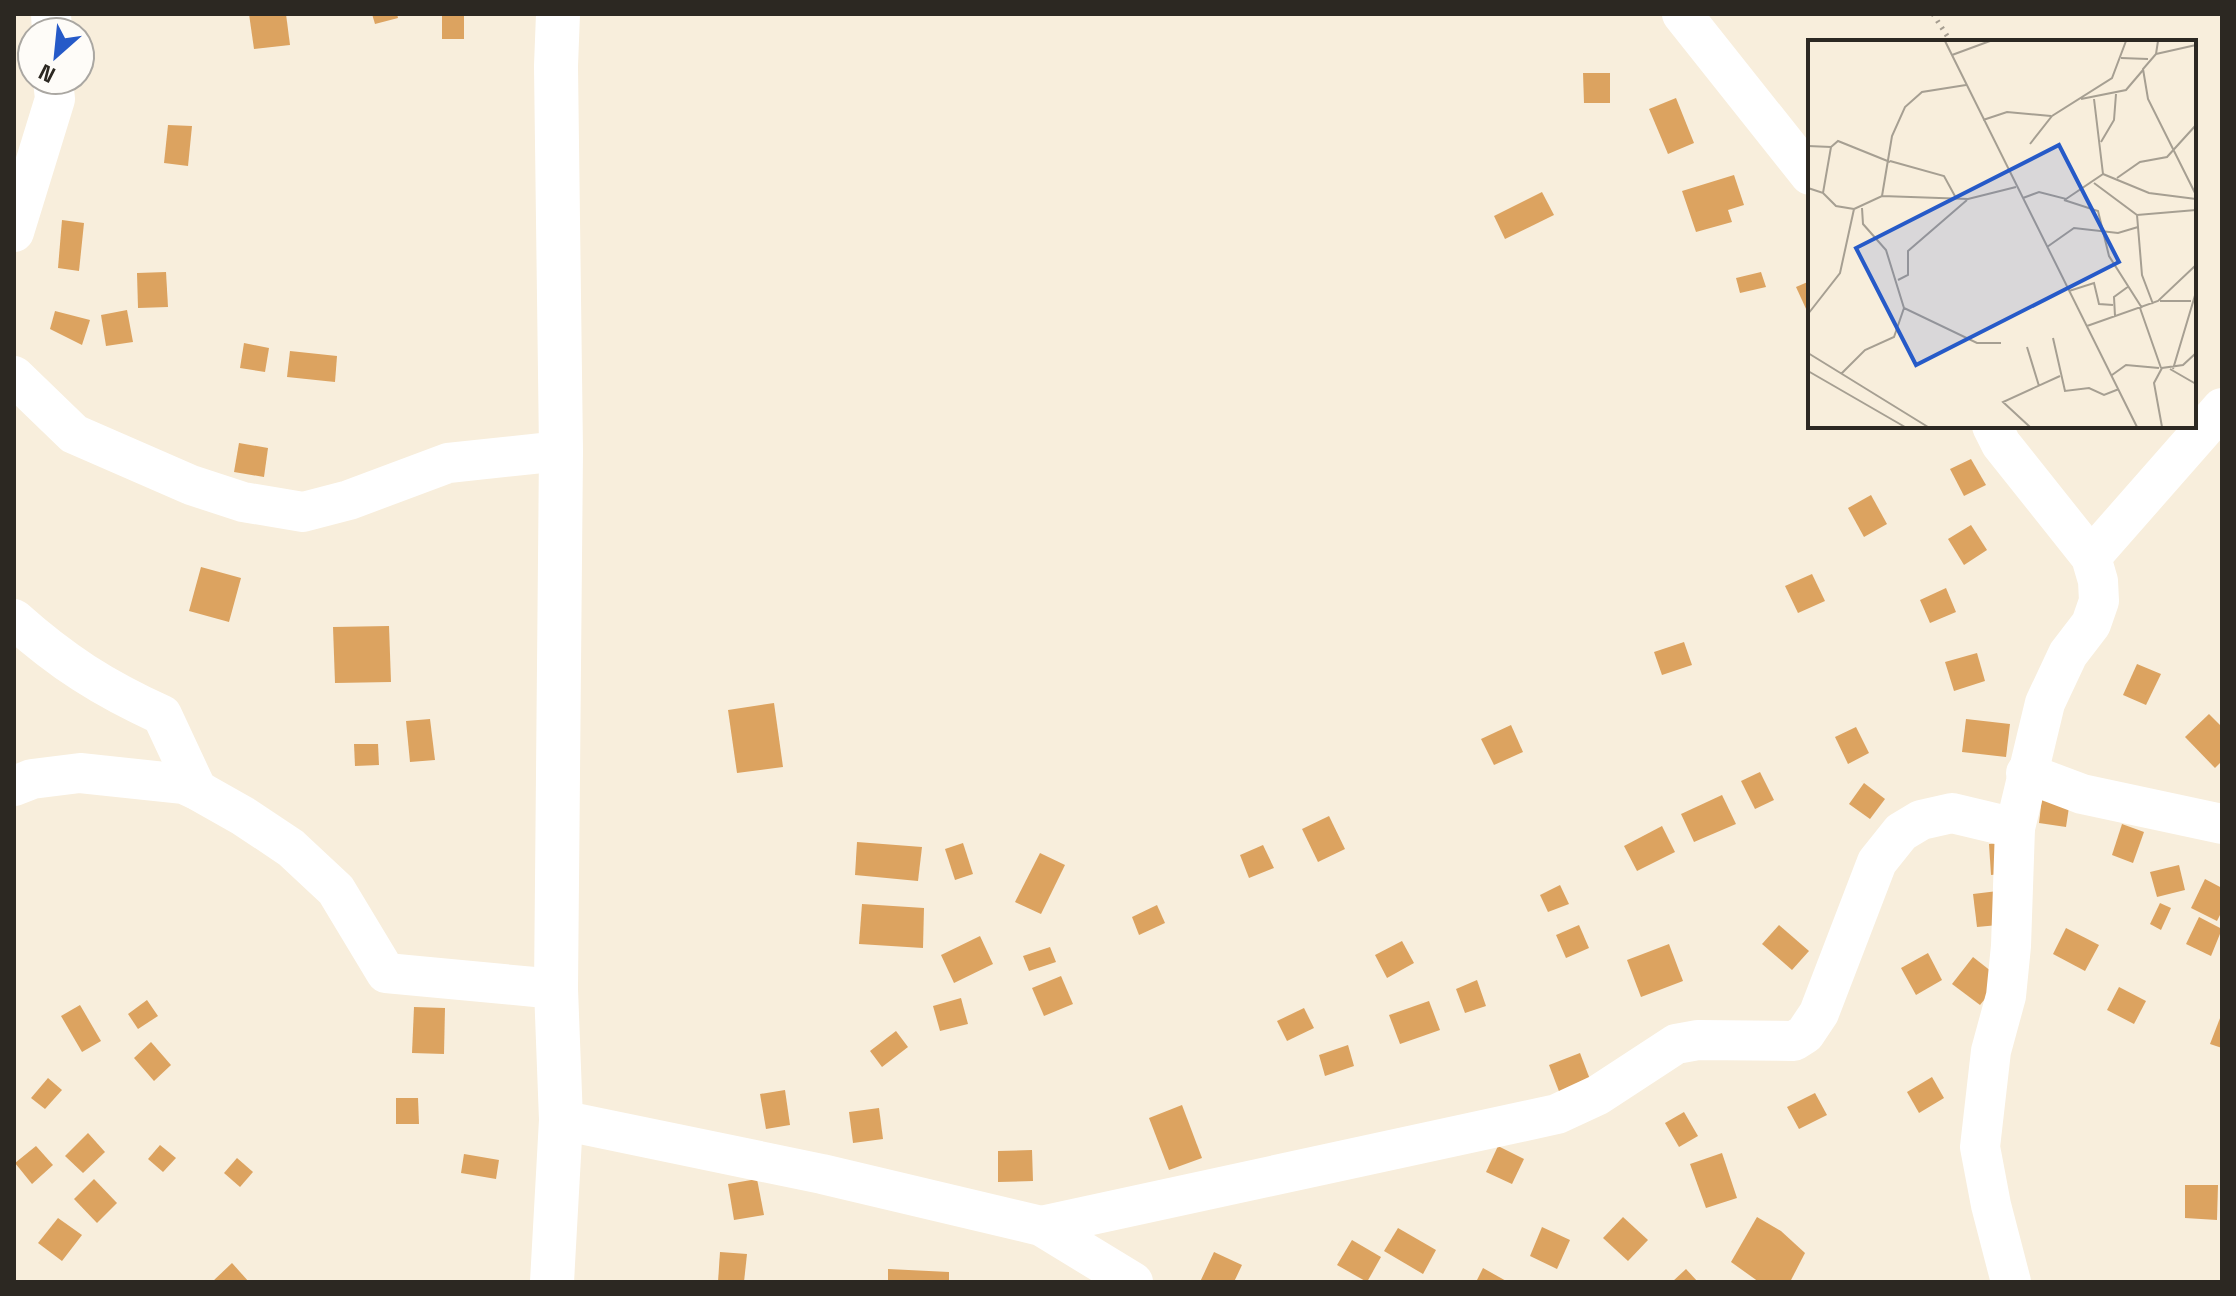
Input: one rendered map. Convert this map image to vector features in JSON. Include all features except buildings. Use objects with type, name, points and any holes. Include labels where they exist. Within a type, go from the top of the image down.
[{"type":"street","points":[[552,1282],[561,1120],[556,989],[561,451],[558,14]]},
{"type":"street","points":[[1682,14],[1808,172]]},
{"type":"street","points":[[14,232],[55,96]]},
{"type":"street","points":[[14,376],[74,434],[191,485],[243,502],[303,512],[349,500],[448,463],[561,451]]},
{"type":"street","points":[[2091,557],[2222,408]]},
{"type":"street","points":[[1993,428],[2001,444],[2091,557],[2098,581],[2099,601],[2091,624],[2068,654],[2045,703],[2015,828],[2006,996],[1991,1051],[1980,1147],[2011,1282]]},
{"type":"street","points":[[14,619],[59,658],[112,692],[162,715],[197,790]]},
{"type":"street","points":[[14,786],[32,779],[80,773],[184,784],[243,816],[291,848],[336,890],[386,973],[556,989]]},
{"type":"street","points":[[2026,773],[2096,798],[2222,824]]},
{"type":"street","points":[[1041,1226],[1557,1114],[1598,1095],[1676,1044],[1698,1040],[1794,1041],[1805,1034],[1819,1013],[1877,862],[1901,832],[1921,820],[1952,813],[2015,828]]},
{"type":"street","points":[[561,1120],[822,1174],[1041,1226],[1133,1282]]},
{"type":"path","points":[[1933,14],[1950,40]]}]
